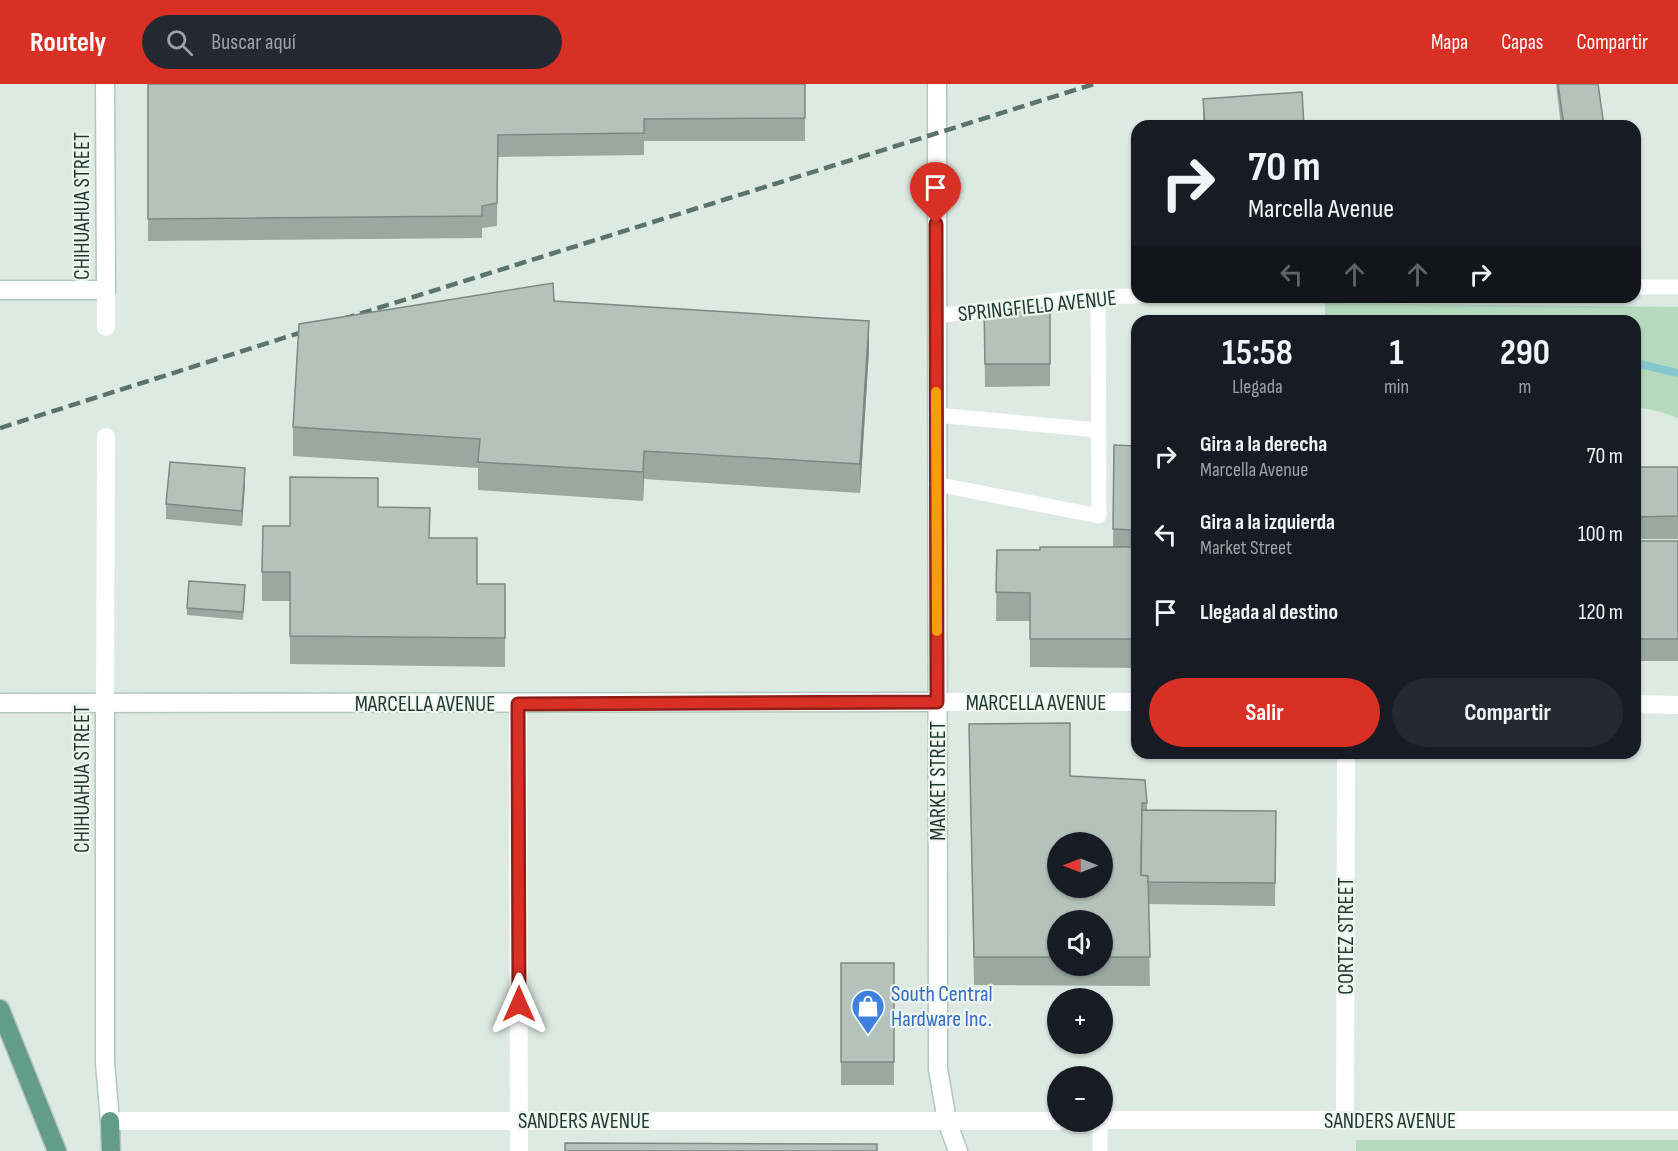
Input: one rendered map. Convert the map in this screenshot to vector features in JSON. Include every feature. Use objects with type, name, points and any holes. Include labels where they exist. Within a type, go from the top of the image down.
[{"type":"main road","points":[[0,1009],[57,1151]]},
{"type":"main road","points":[[110,1121],[111,1151]]},
{"type":"street","name":"CHIHUAHUA STREET","points":[[105,84],[106,327]]},
{"type":"street","name":"MARKET STREET","points":[[937,84],[938,1069],[947,1121],[958,1151]]},
{"type":"street","points":[[0,290],[106,291]]},
{"type":"street","name":"CHIHUAHUA STREET","points":[[106,437],[105,1062],[110,1121]]},
{"type":"street","name":"MARCELLA AVENUE","points":[[0,703],[1131,702]]},
{"type":"street","points":[[518,704],[519,1151]]},
{"type":"street","points":[[1641,704],[1678,705]]},
{"type":"street","name":"CORTEZ STREET","points":[[1345,1120],[1346,759]]},
{"type":"street","name":"SANDERS AVENUE","points":[[110,1121],[1047,1120]]},
{"type":"street","name":"SANDERS AVENUE","points":[[1113,1121],[1678,1120]]},
{"type":"lane","points":[[1641,287],[1678,287]]},
{"type":"lane","name":"SPRINGFIELD AVENUE","points":[[936,316],[1015,305],[1131,296]]},
{"type":"lane","points":[[936,484],[1099,516],[1098,297]]},
{"type":"lane","points":[[936,415],[1098,430]]},
{"type":"lane","points":[[1100,1151],[1101,1132]]},
{"type":"green space","points":[[1325,303],[1678,307],[1678,418],[1641,408],[1641,315],[1325,315]]},
{"type":"green space","points":[[1356,1140],[1678,1140],[1678,1151],[1356,1151]]},
{"type":"building","points":[[148,84],[805,84],[805,118],[644,119],[644,133],[498,135],[497,203],[482,206],[482,216],[148,219]]},
{"type":"building","points":[[1558,84],[1598,84],[1603,120],[1563,120]]},
{"type":"building","points":[[1302,92],[1304,120],[1205,120],[1203,99]]},
{"type":"building","points":[[553,283],[554,301],[869,321],[860,464],[644,451],[643,472],[478,462],[480,439],[293,427],[299,324]]},
{"type":"building","points":[[984,308],[1050,308],[1050,364],[985,364]]},
{"type":"building","points":[[1114,445],[1131,446],[1131,530],[1113,529]]},
{"type":"building","points":[[170,462],[245,468],[242,511],[166,504]]},
{"type":"building","points":[[1641,467],[1678,467],[1678,516],[1641,517]]},
{"type":"building","points":[[290,477],[378,478],[378,507],[430,508],[429,538],[477,538],[477,584],[505,584],[505,638],[290,636],[290,572],[262,572],[263,526],[290,526]]},
{"type":"building","points":[[1641,541],[1678,541],[1678,639],[1641,639]]},
{"type":"building","points":[[1040,547],[1131,547],[1131,639],[1030,639],[1030,593],[996,592],[997,550],[1040,550]]},
{"type":"building","points":[[189,581],[245,585],[243,612],[187,608]]},
{"type":"building","points":[[1070,723],[1070,776],[1145,780],[1147,803],[1142,803],[1141,875],[1148,876],[1150,957],[1113,957],[1113,910],[1047,910],[1047,957],[974,957],[969,724]]},
{"type":"building","points":[[1142,810],[1276,811],[1275,883],[1148,882],[1148,876],[1141,875]]},
{"type":"building","name":"South Central Hardware Inc.","points":[[841,963],[894,963],[894,1062],[841,1062]]},
{"type":"building","points":[[565,1143],[877,1144],[877,1151],[565,1151]]},
{"type":"waterway","points":[[1641,364],[1678,373]]},
{"type":"railway","points":[[343,319],[1094,84]]},
{"type":"railway","points":[[0,428],[315,328]]},
{"type":"slow traffic","points":[[936,392],[937,631]]},
{"type":"place","name":"South Central Hardware Inc.","points":[[868,1035]]},
{"type":"route","points":[[519,1004],[518,704],[937,702],[936,224]]}]
